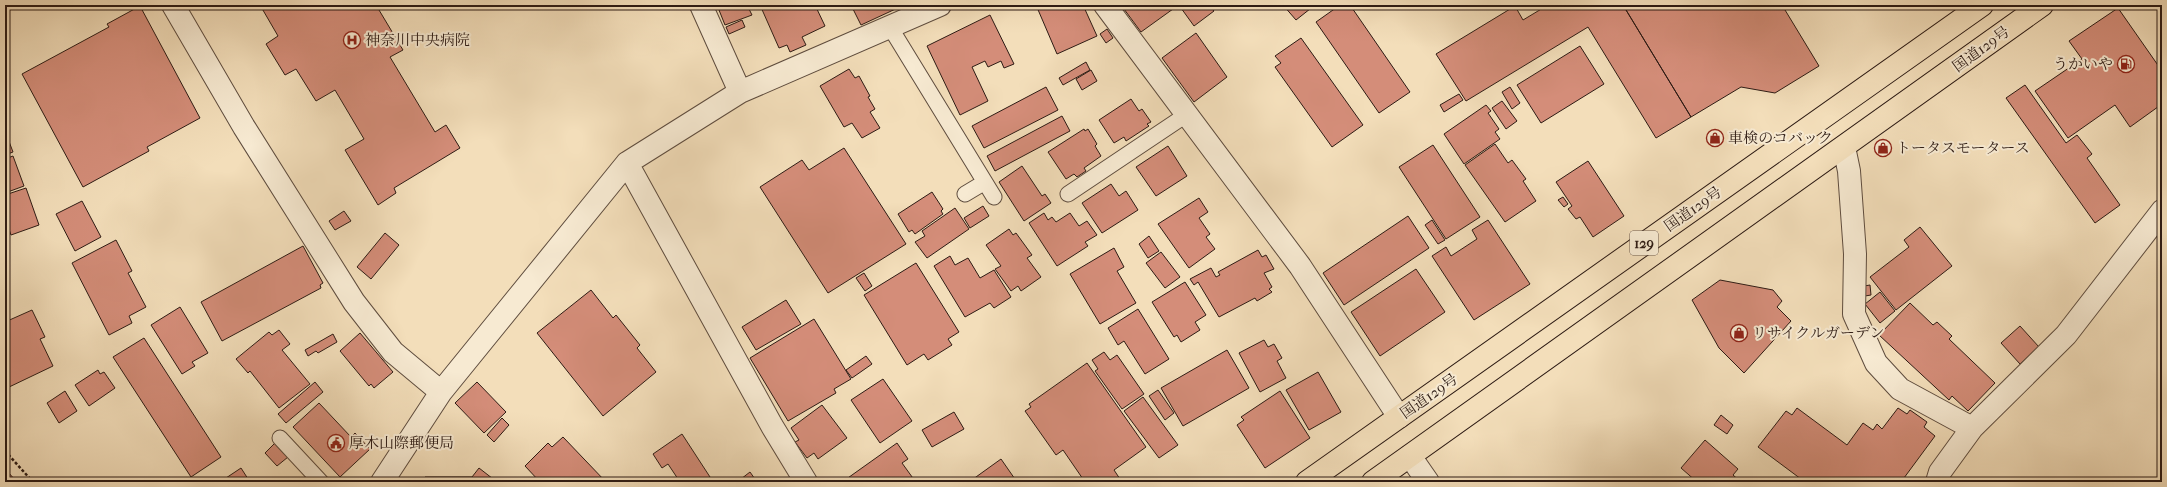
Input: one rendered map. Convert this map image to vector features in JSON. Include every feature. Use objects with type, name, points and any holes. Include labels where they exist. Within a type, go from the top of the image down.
[{"type":"highway","name":"国道129号","points":[[1307,482],[1982,5]]},
{"type":"highway","name":"国道129号","points":[[1373,482],[2042,5]]},
{"type":"street","points":[[173,5],[244,128],[354,302],[393,352],[441,392]]},
{"type":"street","points":[[701,5],[740,92]]},
{"type":"street","points":[[382,482],[441,392],[627,163],[740,92],[940,5]]},
{"type":"street","points":[[1105,5],[1300,266],[1399,417]]},
{"type":"street","points":[[1844,147],[1849,171],[1855,254],[1854,314],[1876,363],[1900,389],[1972,428]]},
{"type":"street","points":[[627,163],[772,426],[806,482]]},
{"type":"street","points":[[1938,482],[1940,472],[1972,428],[2066,335],[2162,211]]},
{"type":"street","points":[[1410,456],[1428,482]]},
{"type":"lane","points":[[890,27],[994,197]]},
{"type":"lane","points":[[1068,194],[1186,115]]},
{"type":"lane","points":[[965,194],[985,182]]},
{"type":"lane","points":[[280,438],[321,482]]},
{"type":"path","points":[[5,451],[33,482]]},
{"type":"building","points":[[5,5],[21,5],[5,12]]},
{"type":"building","name":"神奈川中央病院","points":[[260,5],[376,5],[403,50],[390,57],[435,132],[446,125],[460,148],[394,188],[396,193],[378,205],[345,150],[364,139],[335,90],[316,101],[296,69],[285,75],[266,44],[278,36]]},
{"type":"building","points":[[717,5],[747,5],[752,15],[725,25]]},
{"type":"building","points":[[760,5],[815,5],[825,26],[802,37],[806,45],[790,52],[787,45],[779,48]]},
{"type":"building","points":[[851,5],[902,5],[902,6],[861,25]]},
{"type":"building","points":[[1036,5],[1083,5],[1097,36],[1057,54]]},
{"type":"building","points":[[1121,5],[1170,5],[1173,9],[1141,32]]},
{"type":"building","points":[[1184,5],[1209,5],[1214,11],[1194,26],[1181,8]]},
{"type":"building","points":[[1283,5],[1315,5],[1296,20]]},
{"type":"building","points":[[1340,5],[1350,5],[1410,92],[1379,113],[1316,22]]},
{"type":"building","points":[[1548,5],[1623,5],[1691,117],[1656,138],[1588,27],[1466,101],[1436,54],[1515,6],[1523,20]]},
{"type":"building","points":[[1623,5],[1782,5],[1819,66],[1775,93],[1741,87],[1691,117]]},
{"type":"building","points":[[140,6],[200,118],[147,147],[149,151],[83,187],[22,74],[109,27],[107,24]]},
{"type":"building","points":[[2118,8],[2162,71],[2162,104],[2130,127],[2115,105],[2068,138],[2035,91],[2082,59],[2069,41]]},
{"type":"building","points":[[990,15],[1014,64],[1004,68],[1001,61],[988,67],[985,61],[972,67],[988,101],[960,115],[927,46]]},
{"type":"building","points":[[742,20],[745,27],[729,34],[726,27]]},
{"type":"building","points":[[1107,29],[1113,38],[1106,43],[1100,34]]},
{"type":"building","points":[[1196,33],[1227,77],[1194,102],[1162,58]]},
{"type":"building","points":[[1301,38],[1363,125],[1332,147],[1275,67],[1281,63],[1275,56]]},
{"type":"building","points":[[1580,46],[1604,84],[1541,123],[1517,85]]},
{"type":"building","points":[[1086,62],[1090,70],[1063,85],[1059,78]]},
{"type":"building","points":[[849,69],[855,78],[859,76],[870,96],[868,97],[875,109],[870,112],[880,128],[862,138],[852,123],[844,127],[820,86]]},
{"type":"building","points":[[1091,70],[1097,81],[1082,90],[1076,79]]},
{"type":"building","points":[[2025,85],[2066,143],[2077,135],[2092,154],[2087,158],[2120,205],[2095,223],[2006,98]]},
{"type":"building","points":[[1046,87],[1058,110],[984,148],[972,126]]},
{"type":"building","points":[[1510,87],[1520,103],[1512,109],[1502,92]]},
{"type":"building","points":[[1459,94],[1463,100],[1444,112],[1440,105]]},
{"type":"building","points":[[1131,99],[1139,111],[1142,109],[1151,122],[1147,124],[1149,126],[1126,141],[1124,137],[1114,143],[1099,120]]},
{"type":"building","points":[[1502,101],[1517,121],[1506,129],[1492,108]]},
{"type":"building","points":[[1486,105],[1491,111],[1488,113],[1499,129],[1495,132],[1500,139],[1464,164],[1444,134]]},
{"type":"building","points":[[1062,116],[1070,131],[995,171],[987,156]]},
{"type":"building","points":[[1084,129],[1085,131],[1088,129],[1097,144],[1095,146],[1101,156],[1084,168],[1086,171],[1077,177],[1074,174],[1066,179],[1048,152]]},
{"type":"building","points":[[5,131],[13,152],[5,155]]},
{"type":"building","points":[[1495,144],[1508,163],[1512,160],[1526,179],[1523,181],[1536,201],[1505,222],[1465,165]]},
{"type":"building","points":[[1433,145],[1480,217],[1446,239],[1399,167]]},
{"type":"building","points":[[1168,146],[1187,176],[1156,196],[1136,167]]},
{"type":"building","points":[[844,148],[906,244],[828,293],[760,187],[802,160],[809,170]]},
{"type":"building","points":[[13,156],[24,186],[5,193],[5,159]]},
{"type":"building","points":[[1588,161],[1624,216],[1593,237],[1580,217],[1576,219],[1568,209],[1572,206],[1556,182]]},
{"type":"building","points":[[1022,166],[1042,196],[1045,194],[1051,203],[1024,221],[999,182]]},
{"type":"building","points":[[1111,184],[1119,196],[1126,191],[1138,210],[1102,233],[1082,203]]},
{"type":"building","points":[[26,188],[39,225],[11,235],[5,218],[5,195]]},
{"type":"building","points":[[932,192],[943,209],[941,211],[943,214],[915,234],[912,230],[909,232],[898,214]]},
{"type":"building","points":[[1563,197],[1568,204],[1564,207],[1558,200]]},
{"type":"building","points":[[1199,198],[1208,212],[1199,218],[1210,234],[1206,237],[1215,249],[1189,268],[1158,224]]},
{"type":"building","points":[[82,201],[101,237],[75,251],[56,214]]},
{"type":"building","points":[[983,206],[989,216],[970,228],[964,218]]},
{"type":"building","points":[[955,208],[969,229],[927,258],[915,242],[925,236],[922,231]]},
{"type":"building","points":[[344,211],[351,221],[335,230],[329,221]]},
{"type":"building","points":[[1044,213],[1048,220],[1052,217],[1056,222],[1070,213],[1079,226],[1087,221],[1097,235],[1085,242],[1088,246],[1057,266],[1029,223]]},
{"type":"building","points":[[1408,216],[1429,248],[1344,305],[1323,273]]},
{"type":"building","points":[[1432,220],[1445,240],[1438,244],[1425,225]]},
{"type":"building","points":[[1488,220],[1530,284],[1474,320],[1432,256],[1446,247],[1451,256],[1477,239],[1472,230]]},
{"type":"building","points":[[1920,227],[1952,266],[1896,310],[1870,277],[1909,247],[1904,240]]},
{"type":"building","points":[[1009,229],[1013,235],[1016,233],[1032,255],[1027,258],[1041,277],[1021,291],[1018,286],[1011,291],[995,269],[1001,266],[986,245]]},
{"type":"building","points":[[385,233],[399,245],[371,279],[357,267]]},
{"type":"building","points":[[1149,236],[1159,251],[1148,258],[1139,244]]},
{"type":"building","points":[[116,240],[132,271],[128,273],[146,307],[129,316],[132,323],[109,335],[72,263]]},
{"type":"building","points":[[303,246],[323,283],[320,285],[321,288],[222,341],[201,302]]},
{"type":"building","points":[[1114,248],[1124,267],[1117,271],[1136,303],[1100,324],[1070,274]]},
{"type":"building","points":[[1258,250],[1262,257],[1266,255],[1274,269],[1264,273],[1272,287],[1269,289],[1272,292],[1257,301],[1255,298],[1219,317],[1198,282],[1194,285],[1190,279],[1211,268],[1216,277],[1220,275],[1218,272]]},
{"type":"building","points":[[1161,252],[1180,277],[1165,288],[1146,263]]},
{"type":"building","points":[[950,256],[955,265],[968,258],[980,278],[994,270],[1011,297],[994,308],[990,303],[965,317],[934,266]]},
{"type":"building","points":[[916,263],[959,332],[948,339],[952,345],[928,360],[924,354],[907,365],[864,295]]},
{"type":"building","points":[[1416,269],[1445,312],[1380,356],[1351,312]]},
{"type":"building","points":[[864,273],[872,286],[865,291],[856,278]]},
{"type":"building","points":[[1720,280],[1773,290],[1782,301],[1777,307],[1791,321],[1744,373],[1719,348],[1692,300]]},
{"type":"building","points":[[1185,282],[1206,315],[1195,322],[1200,330],[1181,342],[1177,335],[1174,337],[1152,302]]},
{"type":"building","points":[[1870,285],[1871,295],[1865,296],[1864,286]]},
{"type":"building","points":[[591,290],[613,318],[616,315],[640,345],[637,348],[656,372],[603,416],[537,333]]},
{"type":"building","points":[[1880,292],[1895,311],[1880,323],[1865,304]]},
{"type":"building","points":[[786,300],[801,324],[756,350],[742,327]]},
{"type":"building","points":[[1910,303],[1933,325],[1937,322],[1952,336],[1949,339],[1995,383],[1968,411],[1952,396],[1949,400],[1879,335]]},
{"type":"building","points":[[180,307],[208,353],[192,362],[195,366],[182,374],[151,325]]},
{"type":"building","points":[[1138,309],[1169,359],[1145,374],[1124,341],[1118,345],[1108,328]]},
{"type":"building","points":[[32,310],[45,337],[40,339],[53,366],[7,388],[5,384],[5,322]]},
{"type":"building","points":[[814,319],[851,379],[834,389],[836,393],[788,421],[750,358]]},
{"type":"building","points":[[2020,326],[2039,347],[2020,364],[2001,343]]},
{"type":"building","points":[[279,330],[290,344],[282,350],[310,384],[279,408],[250,371],[248,373],[236,359],[269,332],[272,335]]},
{"type":"building","points":[[360,333],[393,372],[374,388],[371,384],[369,386],[340,351]]},
{"type":"building","points":[[333,334],[337,342],[318,353],[316,351],[308,356],[305,350]]},
{"type":"building","points":[[144,338],[221,457],[191,477],[113,357]]},
{"type":"building","points":[[1264,340],[1268,347],[1274,344],[1282,358],[1277,361],[1286,378],[1260,392],[1239,353]]},
{"type":"building","points":[[1227,350],[1249,388],[1183,426],[1161,388]]},
{"type":"building","points":[[1104,352],[1110,360],[1117,355],[1144,394],[1122,409],[1095,371],[1098,369],[1092,360]]},
{"type":"building","points":[[866,356],[872,364],[852,378],[846,370]]},
{"type":"building","points":[[1087,363],[1146,447],[1114,470],[1122,482],[1085,482],[1063,450],[1056,455],[1025,411],[1031,407],[1029,404]]},
{"type":"building","points":[[98,370],[100,374],[104,372],[115,388],[89,406],[75,385]]},
{"type":"building","points":[[1318,372],[1341,412],[1309,430],[1286,390]]},
{"type":"building","points":[[883,379],[912,421],[880,443],[851,400]]},
{"type":"building","points":[[315,382],[323,392],[286,423],[278,414]]},
{"type":"building","points":[[477,382],[506,412],[484,433],[455,403]]},
{"type":"building","points":[[1158,390],[1174,413],[1165,420],[1149,396]]},
{"type":"building","points":[[65,391],[77,411],[59,423],[47,403]]},
{"type":"building","points":[[1280,391],[1310,438],[1265,468],[1237,425],[1244,420],[1241,417]]},
{"type":"building","points":[[1143,397],[1178,445],[1159,458],[1124,411]]},
{"type":"building","name":"厚木山際郵便局","points":[[319,403],[351,437],[355,433],[370,449],[340,477],[293,427]]},
{"type":"building","points":[[822,405],[847,438],[818,459],[814,453],[807,458],[795,442],[799,440],[791,428]]},
{"type":"building","points":[[1797,408],[1847,445],[1863,423],[1873,430],[1877,424],[1882,429],[1898,408],[1907,414],[1910,410],[1927,422],[1924,427],[1935,436],[1901,482],[1805,482],[1758,447],[1786,411],[1792,415]]},
{"type":"building","points":[[954,412],[964,429],[932,447],[922,430]]},
{"type":"building","points":[[1721,415],[1733,425],[1727,434],[1714,425]]},
{"type":"building","points":[[502,418],[509,425],[494,442],[487,435]]},
{"type":"building","points":[[682,434],[710,477],[702,482],[680,482],[668,464],[662,468],[653,454]]},
{"type":"building","points":[[563,437],[606,482],[540,482],[525,466],[548,443],[552,447]]},
{"type":"building","points":[[1705,440],[1738,469],[1733,475],[1741,482],[1697,482],[1681,468]]},
{"type":"building","points":[[275,443],[288,457],[277,466],[265,453]]},
{"type":"building","points":[[897,443],[908,459],[902,463],[915,481],[846,482],[845,480]]},
{"type":"building","points":[[1001,459],[1017,482],[969,482]]},
{"type":"building","points":[[241,468],[250,482],[220,482]]},
{"type":"building","points":[[479,468],[497,482],[420,482],[425,477],[472,477]]},
{"type":"building","points":[[7,471],[17,482],[5,482],[5,472]]},
{"type":"building","points":[[750,472],[757,482],[737,482]]},
{"type":"place","name":"神奈川中央病院","points":[[352,40]]},
{"type":"place","name":"うかいや","points":[[2126,64]]},
{"type":"place","name":"車検のコバック","points":[[1715,138]]},
{"type":"place","name":"トータスモータース","points":[[1883,148]]},
{"type":"place","name":"リサイクルガーデン","points":[[1739,333]]},
{"type":"place","name":"厚木山際郵便局","points":[[336,443]]}]
